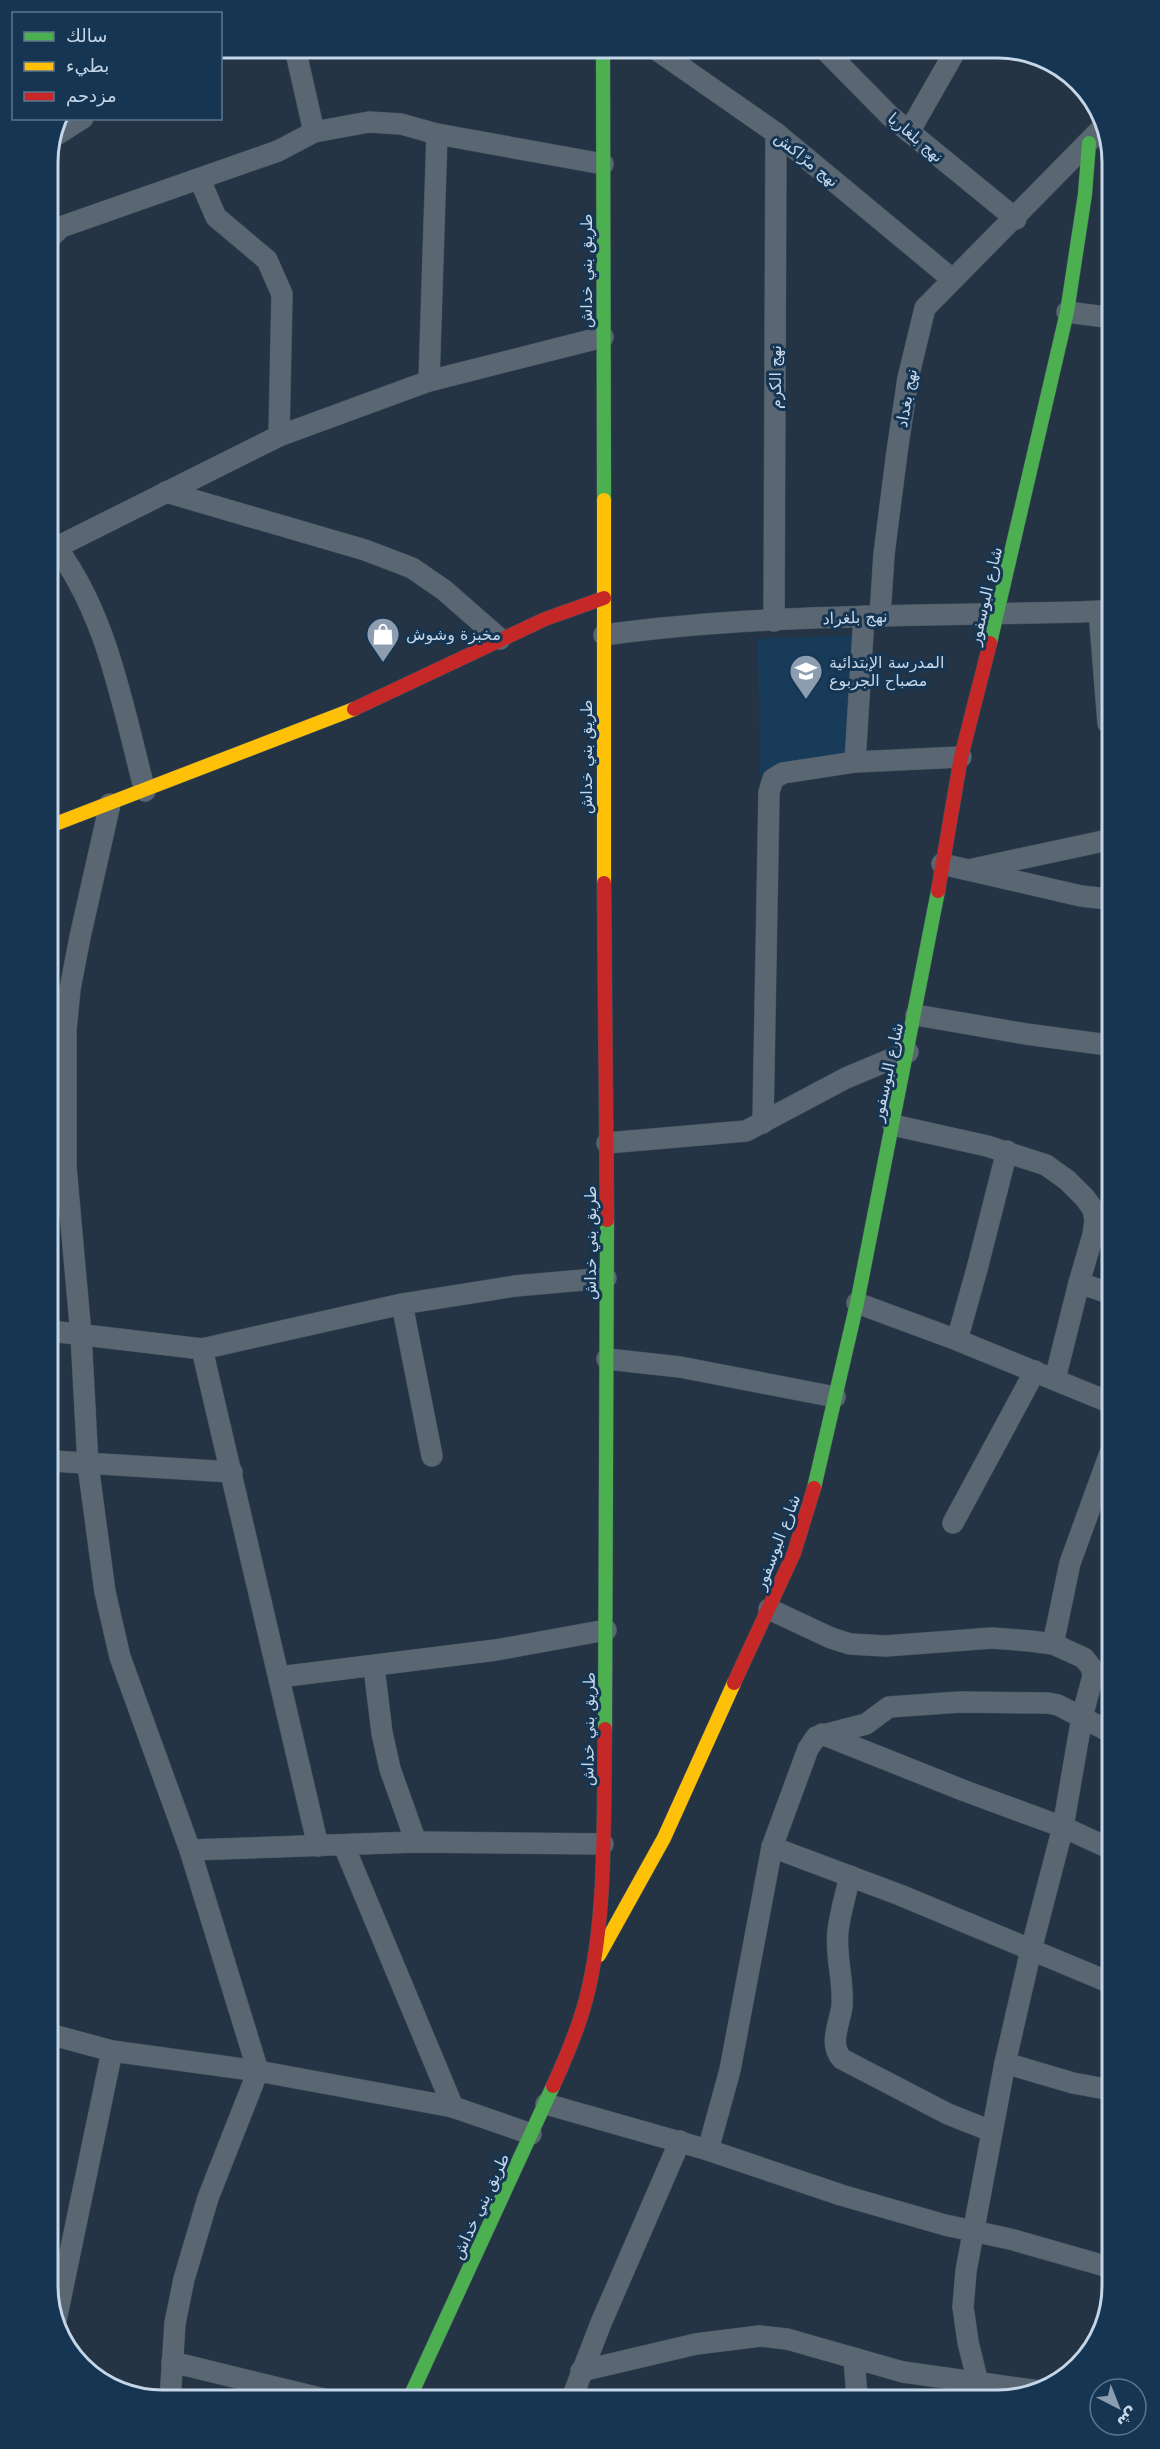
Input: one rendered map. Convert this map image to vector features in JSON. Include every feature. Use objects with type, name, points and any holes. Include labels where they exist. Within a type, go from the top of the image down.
[{"type":"street","points":[[297,58],[314,132]]},
{"type":"street","name":"طريق بني خداش","points":[[413,2390],[546,2104],[583,2010],[592,1967],[599,1912],[603,1844],[607,1359],[607,1143],[602,766],[604,635],[603,59]]},
{"type":"street","name":"نهج مرّاكش","points":[[669,59],[776,134],[952,279]]},
{"type":"street","name":"نهج بلغاريا","points":[[834,59],[890,116],[1016,219]]},
{"type":"street","points":[[909,132],[951,59]]},
{"type":"street","points":[[64,130],[79,120]]},
{"type":"street","points":[[59,230],[166,189],[200,180],[278,151],[314,132],[369,122],[401,124],[437,134],[603,164]]},
{"type":"street","points":[[429,381],[437,134]]},
{"type":"street","name":"نهج الكرم","points":[[774,621],[776,134]]},
{"type":"street","name":"نهج بغداد","points":[[855,762],[872,616],[884,554],[908,378],[925,308],[952,279],[1016,219],[1097,134]]},
{"type":"street","name":"شارع البوسفور","points":[[592,1967],[664,1838],[794,1553],[810,1507],[857,1303],[916,1015],[961,757],[998,614],[1067,312],[1085,194],[1089,143]]},
{"type":"street","points":[[200,180],[216,217],[267,260],[282,294],[279,436]]},
{"type":"street","points":[[1067,312],[1102,316]]},
{"type":"street","points":[[59,540],[166,492],[279,436],[429,381],[603,337]]},
{"type":"street","points":[[166,492],[365,550],[412,568],[444,590],[500,639]]},
{"type":"street","points":[[59,551],[79,579],[96,616],[145,791]]},
{"type":"street","points":[[59,823],[372,702],[544,619],[604,598]]},
{"type":"street","name":"نهج بلغراد","points":[[604,635],[669,627],[872,616],[1102,611]]},
{"type":"street","points":[[763,1123],[770,785],[773,779],[783,773],[855,762],[961,757]]},
{"type":"street","points":[[59,1156],[70,989],[110,804]]},
{"type":"street","points":[[967,870],[1102,841]]},
{"type":"street","points":[[942,864],[1081,896],[1102,898]]},
{"type":"street","points":[[916,1015],[1102,1044]]},
{"type":"street","points":[[607,1143],[746,1131],[846,1078],[908,1052]]},
{"type":"street","points":[[893,1125],[1006,1151],[1056,1170],[1085,1198],[1092,1209],[1095,1220],[1094,1236],[1079,1283],[1055,1379]]},
{"type":"street","points":[[957,1340],[1006,1151]]},
{"type":"street","points":[[59,1169],[81,1335],[88,1465],[105,1592],[120,1657],[190,1850],[258,2071],[223,2156],[197,2233],[175,2323],[171,2390]]},
{"type":"street","points":[[58,1331],[202,1349],[402,1304],[515,1286],[606,1278]]},
{"type":"street","points":[[1079,1283],[1102,1291]]},
{"type":"street","points":[[857,1303],[957,1340],[1102,1399]]},
{"type":"street","points":[[402,1304],[432,1456]]},
{"type":"street","points":[[202,1349],[318,1846]]},
{"type":"street","points":[[607,1359],[680,1367],[835,1397]]},
{"type":"street","points":[[953,1523],[1035,1371]]},
{"type":"street","points":[[58,1462],[232,1472]]},
{"type":"street","points":[[1053,1644],[1070,1563],[1102,1475]]},
{"type":"street","points":[[581,2371],[696,2344],[759,2336],[787,2339],[903,2372],[980,2390],[968,2342],[963,2307],[966,2271],[1005,2063],[1063,1827],[1082,1717],[1093,1676],[1091,1667],[1084,1658],[1053,1644],[992,1638],[867,1646],[831,1638],[769,1609]]},
{"type":"street","points":[[279,1677],[374,1667],[496,1650],[606,1630]]},
{"type":"street","points":[[374,1667],[382,1733],[390,1769],[416,1842]]},
{"type":"street","points":[[708,2150],[730,2070],[772,1847],[808,1749],[816,1737],[866,1724],[885,1709],[910,1705],[1048,1703],[1102,1728]]},
{"type":"street","points":[[822,1734],[1063,1827],[1102,1845]]},
{"type":"street","points":[[190,1850],[416,1842],[603,1844]]},
{"type":"street","points":[[345,1846],[453,2107]]},
{"type":"street","points":[[772,1847],[850,1876],[1102,1979]]},
{"type":"street","points":[[850,1876],[837,1936],[842,2000],[834,2043],[837,2054],[842,2059],[948,2114],[991,2131]]},
{"type":"street","points":[[58,2036],[112,2051],[258,2071],[453,2107],[531,2134]]},
{"type":"street","points":[[60,2301],[112,2051]]},
{"type":"street","points":[[1005,2063],[1073,2083],[1102,2088]]},
{"type":"street","points":[[546,2104],[680,2141],[841,2195],[945,2225],[975,2230],[1102,2265]]},
{"type":"street","points":[[575,2390],[680,2141]]},
{"type":"street","points":[[855,2358],[857,2390]]},
{"type":"street","points":[[172,2362],[287,2390]]},
{"type":"shaded area","name":"المدرسة الإبتدائية مصباح الجربوع","points":[[858,635],[849,761],[760,775],[758,639]]},
{"type":"traffic: fast","points":[[603,59],[604,500]]},
{"type":"traffic: fast","points":[[990,643],[1067,312],[1085,194],[1089,143]]},
{"type":"traffic: fast","points":[[814,1488],[857,1303],[938,891]]},
{"type":"traffic: fast","points":[[605,1729],[607,1220]]},
{"type":"traffic: fast","points":[[413,2390],[553,2086]]},
{"type":"traffic: slow","points":[[604,500],[604,883]]},
{"type":"traffic: slow","points":[[59,823],[354,709]]},
{"type":"traffic: slow","points":[[599,1955],[664,1838],[734,1683]]},
{"type":"traffic: jam","points":[[354,709],[545,619],[604,598]]},
{"type":"traffic: jam","points":[[938,891],[961,757],[990,643]]},
{"type":"traffic: jam","points":[[604,883],[607,1220]]},
{"type":"traffic: jam","points":[[734,1683],[794,1553],[814,1488]]},
{"type":"traffic: jam","points":[[553,2086],[583,2010],[597,1943],[603,1871],[605,1729]]},
{"type":"place","name":"مخبزة وشوش","points":[[383,663]]},
{"type":"place","name":"المدرسة الإبتدائية مصباح الجربوع","points":[[806,700]]}]
